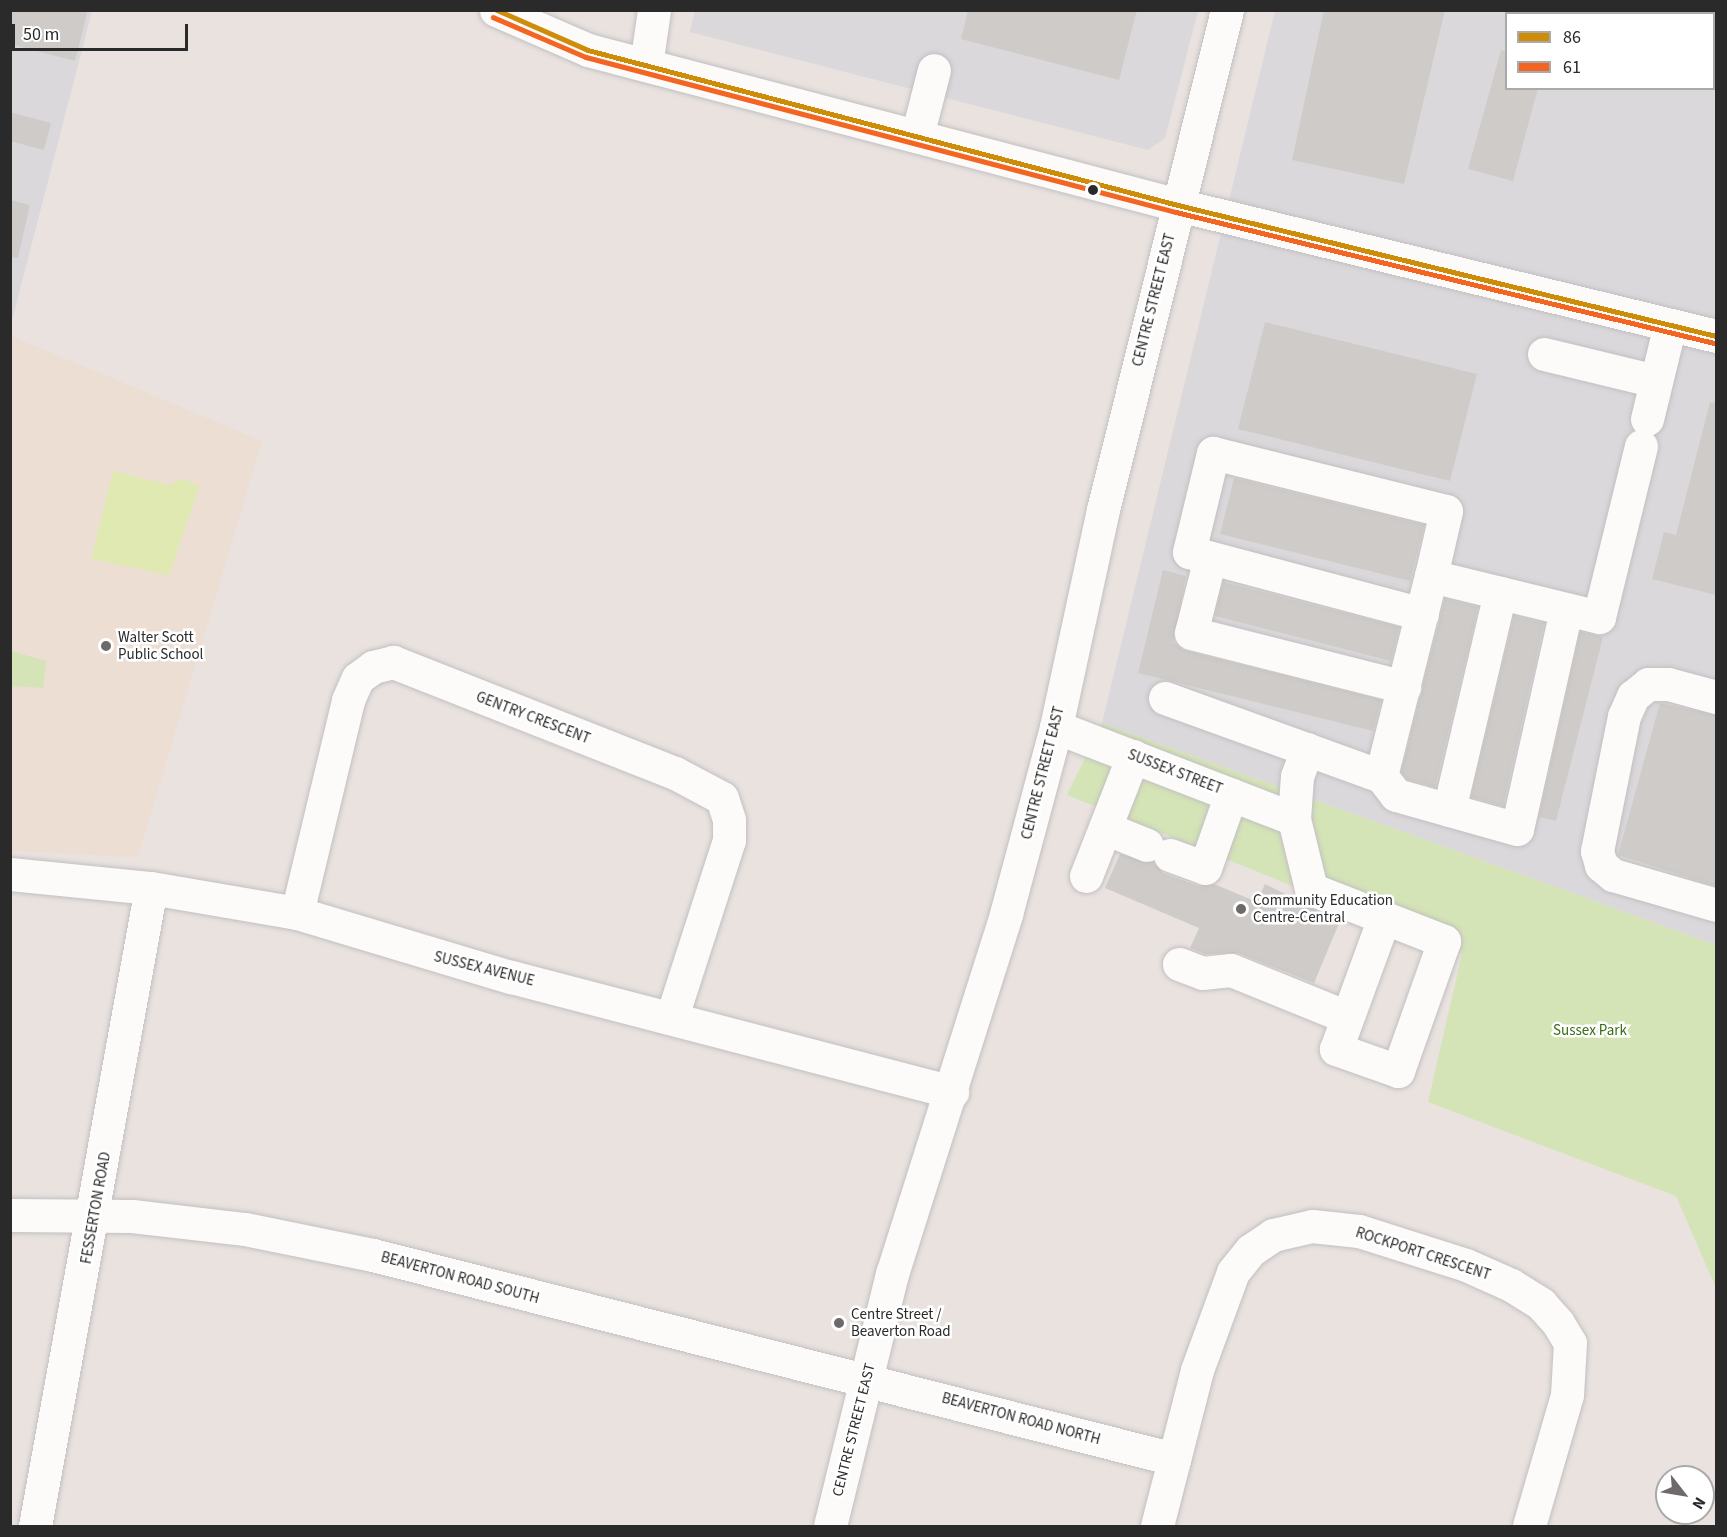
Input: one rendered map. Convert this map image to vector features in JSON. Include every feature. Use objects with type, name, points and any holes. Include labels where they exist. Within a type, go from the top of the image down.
[{"type":"street","points":[[496,10],[588,50],[1178,205],[1716,336]]},
{"type":"street","points":[[646,65],[654,10]]},
{"type":"street","name":"CENTRE STREET EAST","points":[[830,1527],[892,1274],[952,1092],[1056,727],[1102,510],[1227,10]]},
{"type":"street","points":[[917,136],[934,70]]},
{"type":"street","points":[[1431,576],[1599,617],[1670,326]]},
{"type":"street","points":[[1544,354],[1656,381]]},
{"type":"street","points":[[1381,776],[1422,614],[1446,512],[1213,453],[1189,552],[1422,614]]},
{"type":"street","points":[[1210,558],[1191,633],[1404,687]]},
{"type":"street","points":[[1449,810],[1500,593]]},
{"type":"street","points":[[1165,698],[1381,776],[1396,795],[1517,829],[1566,610]]},
{"type":"street","name":"GENTRY CRESCENT","points":[[297,914],[348,700],[358,678],[373,667],[393,662],[675,773],[722,798],[729,820],[729,840],[672,1016]]},
{"type":"street","points":[[1716,697],[1668,684],[1648,684],[1633,696],[1624,716],[1597,851],[1601,865],[1614,875],[1716,905]]},
{"type":"street","name":"SUSSEX STREET","points":[[1056,727],[1294,819]]},
{"type":"street","points":[[1307,749],[1297,776],[1294,819],[1311,889],[1443,941],[1398,1071],[1336,1049],[1383,918]]},
{"type":"street","points":[[1086,876],[1133,756]]},
{"type":"street","points":[[1105,828],[1205,868],[1232,794]]},
{"type":"street","name":"SUSSEX AVENUE","points":[[10,874],[152,888],[297,914],[391,944],[672,1016],[952,1092]]},
{"type":"street","name":"FESSERTON ROAD","points":[[35,1527],[94,1217],[152,888]]},
{"type":"street","points":[[1179,964],[1202,973],[1231,970],[1347,1017]]},
{"type":"street","name":"BEAVERTON ROAD SOUTH","points":[[10,1215],[132,1216],[245,1229],[373,1255],[868,1379]]},
{"type":"street","name":"ROCKPORT CRESCENT","points":[[1157,1527],[1197,1370],[1233,1272],[1251,1250],[1290,1229],[1359,1231],[1466,1265],[1511,1285],[1541,1304],[1570,1343],[1567,1395],[1529,1527]]},
{"type":"street","name":"BEAVERTON ROAD NORTH","points":[[868,1379],[1174,1459]]},
{"type":"shaded area","points":[[695,10],[1198,11],[1165,138],[1148,150],[690,32]]},
{"type":"shaded area","points":[[11,11],[92,11],[11,324]]},
{"type":"shaded area","points":[[1275,11],[1716,11],[1716,945],[1102,723]]},
{"type":"shaded area","name":"Walter Scott Public School","points":[[11,336],[262,441],[138,857],[11,851]]},
{"type":"green space","points":[[113,471],[169,485],[181,479],[200,485],[169,575],[91,559]]},
{"type":"green space","points":[[11,651],[46,661],[43,688],[11,686]]},
{"type":"green space","name":"Sussex Park","points":[[1102,723],[1716,945],[1716,1288],[1676,1196],[1428,1102],[1462,954],[1067,795]]},
{"type":"building","points":[[10,10],[88,10],[75,61],[10,44]]},
{"type":"building","points":[[968,10],[1137,10],[1119,80],[961,39]]},
{"type":"building","points":[[1324,10],[1445,10],[1404,184],[1292,160]]},
{"type":"building","points":[[1501,50],[1505,51],[1505,90],[1537,90],[1513,181],[1468,169]]},
{"type":"building","points":[[10,112],[51,123],[44,150],[10,141]]},
{"type":"building","points":[[10,200],[30,205],[18,258],[10,257]]},
{"type":"building","points":[[1265,322],[1477,374],[1450,481],[1238,429]]},
{"type":"building","points":[[1710,402],[1716,403],[1716,595],[1652,579],[1664,532],[1676,535]]},
{"type":"building","points":[[1234,478],[1424,525],[1410,581],[1220,534]]},
{"type":"building","points":[[1163,570],[1186,576],[1173,643],[1186,651],[1381,700],[1373,731],[1138,673]]},
{"type":"building","points":[[1223,582],[1399,627],[1391,661],[1215,616]]},
{"type":"building","points":[[1445,599],[1478,607],[1435,787],[1407,779],[1401,772]]},
{"type":"building","points":[[1514,616],[1544,623],[1503,806],[1471,797]]},
{"type":"building","points":[[1580,632],[1603,637],[1556,821],[1539,817]]},
{"type":"building","points":[[1660,703],[1716,715],[1716,886],[1618,855]]},
{"type":"building","name":"Community Education Centre-Central","points":[[1120,854],[1153,862],[1163,873],[1198,886],[1214,884],[1257,902],[1265,884],[1340,921],[1314,983],[1238,953],[1205,954],[1190,948],[1199,928],[1105,888]]},
{"type":"transit line","name":"86","points":[[497,10],[588,50],[1178,205],[1716,336]]},
{"type":"transit line","name":"61","points":[[493,17],[586,57],[1176,212],[1714,343]]},
{"type":"place","name":"Walter Scott Public School","points":[[106,646]]},
{"type":"place","name":"Community Education Centre-Central","points":[[1241,909]]},
{"type":"place","name":"Centre Street / Beaverton Road","points":[[839,1323]]}]
